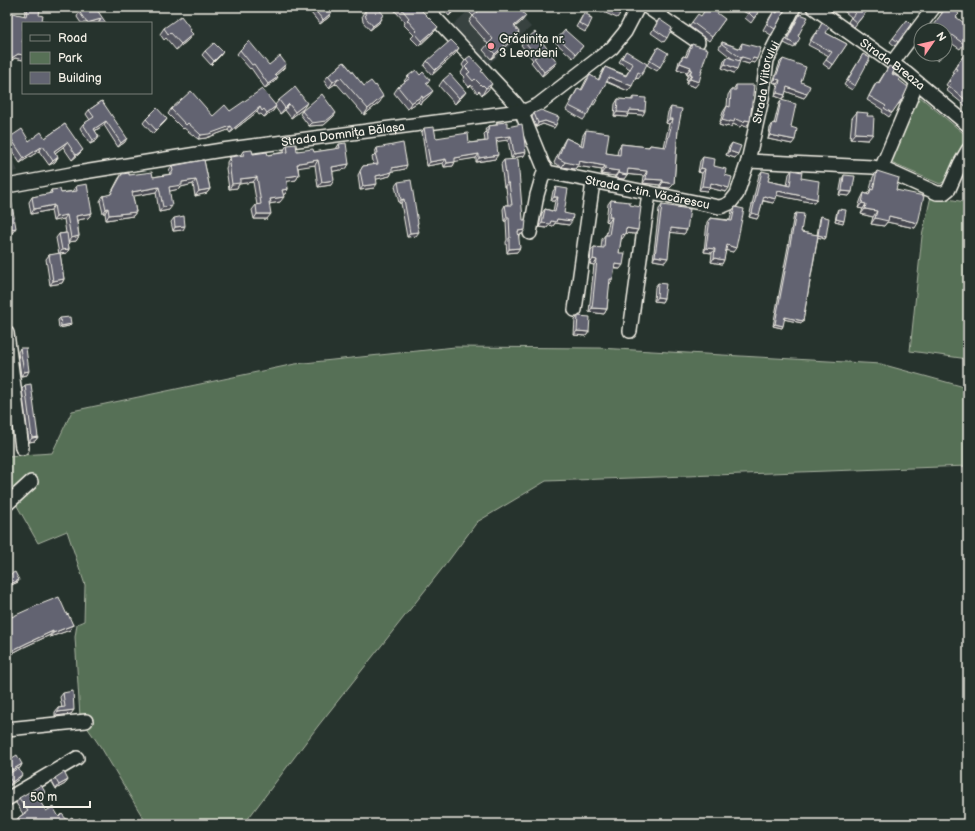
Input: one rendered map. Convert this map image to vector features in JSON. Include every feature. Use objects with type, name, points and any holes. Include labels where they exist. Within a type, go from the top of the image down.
[{"type":"street","points":[[425,7],[496,82],[521,111],[545,168],[537,194],[530,234]]},
{"type":"street","name":"Strada Domnița Bălașa","points":[[7,186],[214,151],[527,110],[538,105],[612,48],[625,32],[638,7]]},
{"type":"street","points":[[647,7],[698,42]]},
{"type":"street","name":"Strada Viitorului","points":[[748,161],[762,99],[767,60],[794,7]]},
{"type":"street","name":"Strada Breaza","points":[[813,7],[892,63],[968,125]]},
{"type":"street","points":[[892,63],[934,7]]},
{"type":"street","points":[[954,7],[968,23]]},
{"type":"street","points":[[881,168],[917,83]]},
{"type":"street","points":[[748,161],[881,168],[931,191],[941,194],[949,189],[968,150]]},
{"type":"street","name":"Strada C-tin. Văcărescu","points":[[545,168],[552,174],[723,206],[730,203],[735,198],[748,161]]},
{"type":"street","points":[[575,310],[593,182]]},
{"type":"street","points":[[630,331],[649,193]]},
{"type":"street","points":[[7,333],[22,448]]},
{"type":"street","points":[[7,504],[31,482]]},
{"type":"street","points":[[7,729],[86,721]]},
{"type":"street","points":[[7,799],[77,758]]},
{"type":"shaded area","name":"Grădinița nr. 3 Leordeni","points":[[472,7],[513,7],[531,27],[489,64],[453,25]]},
{"type":"shaded area","points":[[7,149],[18,171],[7,173]]},
{"type":"green space","points":[[919,96],[968,137],[945,181],[940,184],[889,162]]},
{"type":"green space","points":[[968,194],[968,359],[910,351],[922,236],[931,196],[965,202]]},
{"type":"green space","points":[[455,347],[599,348],[881,364],[968,388],[968,466],[546,481],[477,522],[449,560],[318,726],[244,824],[140,824],[145,821],[102,749],[80,717],[75,637],[77,624],[84,621],[85,585],[67,531],[38,543],[7,488],[7,456],[52,453],[72,411],[295,364]]},
{"type":"building","points":[[28,7],[40,10],[39,15],[43,16],[42,20],[47,22],[22,22],[22,55],[18,54],[10,59],[7,54],[7,36],[10,26],[7,25],[7,12],[26,16]]},
{"type":"building","points":[[95,7],[105,22],[100,22],[101,19],[86,22],[80,13],[82,8]]},
{"type":"building","points":[[312,7],[327,7],[331,13],[323,20]]},
{"type":"building","points":[[370,7],[373,9],[377,7],[384,15],[381,17],[382,19],[373,26],[366,18],[365,13],[365,11]]},
{"type":"building","points":[[400,7],[420,7],[420,9],[438,27],[422,41],[415,33],[417,31],[407,20],[409,18]]},
{"type":"building","points":[[450,7],[457,7],[453,10]]},
{"type":"building","points":[[474,7],[518,7],[526,16],[514,26],[519,32],[495,54],[487,45],[493,39],[473,16],[478,12]]},
{"type":"building","points":[[604,7],[623,7],[620,14]]},
{"type":"building","points":[[707,7],[725,19],[712,37],[692,22],[698,14],[701,16]]},
{"type":"building","points":[[747,7],[762,7],[754,18],[749,13],[751,10]]},
{"type":"building","points":[[780,7],[786,7],[775,29],[767,24],[774,11],[777,13]]},
{"type":"building","points":[[847,7],[870,7],[857,23],[851,18],[855,13]]},
{"type":"building","points":[[945,7],[952,7],[959,14],[956,17],[968,26],[968,38],[964,44],[953,36],[953,22],[935,22],[946,8]]},
{"type":"building","points":[[584,13],[592,19],[588,28],[579,23]]},
{"type":"building","points":[[800,14],[808,17],[798,36],[800,38],[796,45],[787,40]]},
{"type":"building","points":[[181,16],[193,34],[181,44],[170,32],[168,34],[164,28]]},
{"type":"building","points":[[659,19],[672,28],[667,38],[654,29]]},
{"type":"building","points":[[907,20],[911,24],[898,42],[893,38]]},
{"type":"building","points":[[822,23],[829,27],[826,33],[847,44],[833,65],[826,60],[832,52],[811,41]]},
{"type":"building","points":[[565,30],[583,46],[576,54],[558,38]]},
{"type":"building","points":[[535,32],[557,62],[544,72],[534,58],[537,56],[524,41]]},
{"type":"building","points":[[451,40],[459,48],[435,70],[427,61]]},
{"type":"building","points":[[249,41],[269,65],[280,56],[286,64],[275,74],[278,77],[268,84],[254,64],[252,65],[240,50]]},
{"type":"building","points":[[722,42],[741,49],[742,43],[761,48],[757,59],[753,58],[752,60],[741,58],[722,44]]},
{"type":"building","points":[[214,43],[223,52],[214,61],[205,51]]},
{"type":"building","points":[[692,44],[708,49],[699,82],[690,79],[692,74],[690,74],[692,69],[690,69],[691,67],[680,63],[683,56],[687,57]]},
{"type":"building","points":[[658,47],[668,53],[660,67],[650,61]]},
{"type":"building","points":[[626,51],[647,64],[642,74],[638,72],[632,86],[609,77],[587,115],[569,106],[578,88],[582,90],[590,75],[599,80],[605,67],[626,76],[633,64],[622,58]]},
{"type":"building","points":[[863,54],[870,58],[855,86],[847,81]]},
{"type":"building","points":[[964,55],[968,58],[968,102],[949,86],[951,83],[949,81],[957,69],[955,68]]},
{"type":"building","points":[[470,56],[483,70],[481,71],[492,84],[486,88],[475,79],[473,81],[467,74],[470,72],[465,67],[469,63],[466,59]]},
{"type":"building","points":[[727,57],[740,61],[737,69],[725,64]]},
{"type":"building","points":[[783,59],[806,67],[801,82],[810,86],[807,94],[787,87],[785,95],[777,93],[780,80],[775,79]]},
{"type":"building","points":[[344,62],[364,86],[371,81],[375,86],[376,85],[383,96],[368,109],[341,78],[338,78],[333,82],[328,76]]},
{"type":"building","points":[[889,66],[895,69],[892,74],[900,78],[899,80],[908,87],[902,100],[892,113],[884,108],[886,106],[869,96]]},
{"type":"building","points":[[416,70],[420,75],[423,72],[430,80],[426,83],[433,91],[423,98],[422,96],[411,103],[398,87],[410,78],[408,76]]},
{"type":"building","points":[[450,74],[466,92],[459,98],[443,80]]},
{"type":"building","points":[[736,85],[754,85],[750,121],[745,120],[744,122],[735,119],[734,122],[729,122],[722,120],[727,106],[730,107],[731,90],[736,90]]},
{"type":"building","points":[[295,87],[307,103],[295,112],[289,104],[285,108],[279,100]]},
{"type":"building","points":[[262,89],[276,106],[267,113],[264,109],[262,111],[260,107],[233,129],[231,126],[209,134],[201,135],[188,123],[186,125],[171,109],[191,91],[213,116],[225,105],[230,111]]},
{"type":"building","points":[[322,94],[336,113],[326,121],[312,123],[302,111]]},
{"type":"building","points":[[633,97],[646,98],[645,111],[630,110],[629,113],[617,112],[618,99],[633,100]]},
{"type":"building","points":[[781,100],[796,104],[791,127],[797,129],[795,140],[770,135],[773,123],[776,124]]},
{"type":"building","points":[[102,101],[127,138],[121,143],[106,121],[94,129],[99,137],[93,140],[83,124],[94,117],[89,110]]},
{"type":"building","points":[[671,107],[682,109],[678,129],[674,184],[663,182],[663,180],[646,179],[647,171],[628,169],[627,175],[618,173],[619,171],[605,169],[605,166],[579,161],[578,165],[565,162],[558,158],[566,138],[583,146],[586,130],[609,133],[606,153],[620,155],[621,144],[666,147],[673,119],[669,119]]},
{"type":"building","points":[[157,108],[167,119],[156,130],[146,119]]},
{"type":"building","points":[[541,110],[559,117],[556,125],[545,121],[538,123],[534,113]]},
{"type":"building","points":[[857,112],[868,113],[867,116],[874,116],[873,134],[855,133]]},
{"type":"building","points":[[507,122],[507,127],[522,124],[526,152],[514,154],[511,136],[496,138],[498,155],[479,158],[479,154],[455,158],[455,162],[447,163],[446,159],[430,162],[424,128],[434,127],[436,138],[468,133],[469,143],[488,141],[488,126]]},
{"type":"building","points":[[65,124],[83,150],[76,155],[67,142],[54,151],[58,157],[53,161],[43,146],[24,158],[10,137],[22,129],[29,141],[41,132],[45,138]]},
{"type":"building","points":[[346,143],[349,164],[332,167],[334,180],[322,182],[318,160],[297,164],[299,175],[286,177],[288,189],[282,190],[284,197],[270,199],[271,214],[257,214],[256,205],[261,204],[257,177],[240,179],[240,183],[232,184],[229,163],[231,163],[230,157],[244,155],[243,151],[252,150],[253,154],[267,152],[268,155],[288,152],[287,145],[296,144],[297,151],[313,149],[314,152],[340,148],[339,144]]},
{"type":"building","points":[[403,143],[407,165],[392,168],[392,172],[376,176],[377,184],[363,186],[360,171],[363,166],[378,164],[375,153],[378,153],[377,148]]},
{"type":"building","points":[[732,143],[741,146],[738,154],[729,151]]},
{"type":"building","points":[[703,157],[715,159],[714,166],[726,169],[725,175],[732,177],[729,188],[711,183],[710,187],[702,186],[705,169],[701,168]]},
{"type":"building","points":[[518,159],[523,220],[526,220],[525,230],[518,231],[520,248],[509,249],[509,217],[507,217],[505,205],[512,205],[504,160]]},
{"type":"building","points":[[204,160],[210,189],[199,191],[196,180],[182,182],[182,185],[169,187],[172,206],[163,207],[159,187],[132,192],[136,212],[109,215],[103,196],[111,194],[122,174],[129,173],[129,175],[152,172],[153,177],[172,174],[172,166]]},
{"type":"building","points":[[792,170],[802,172],[801,178],[819,181],[817,199],[778,191],[776,199],[764,196],[759,215],[752,213],[762,171],[770,173],[768,181],[790,186]]},
{"type":"building","points":[[877,171],[899,178],[896,190],[924,196],[918,223],[889,216],[888,221],[875,218],[877,211],[865,209],[866,204],[862,203],[864,193],[869,195],[871,189],[873,190]]},
{"type":"building","points":[[844,175],[855,176],[852,192],[842,191]]},
{"type":"building","points":[[411,180],[419,232],[410,233],[404,199],[401,200],[398,182]]},
{"type":"building","points":[[87,184],[92,213],[76,216],[79,236],[71,238],[67,215],[56,217],[54,205],[34,209],[32,197],[52,193],[51,190],[60,189],[61,193],[77,191],[76,186]]},
{"type":"building","points":[[556,187],[568,189],[564,213],[573,215],[572,221],[557,219],[556,222],[551,221],[550,224],[542,223],[545,209],[555,212],[558,197],[554,197]]},
{"type":"building","points":[[11,199],[16,228],[7,230],[7,200]]},
{"type":"building","points":[[611,200],[630,202],[630,205],[641,207],[638,230],[626,228],[625,235],[622,234],[619,253],[625,253],[623,265],[615,264],[613,279],[610,279],[607,309],[592,308],[597,260],[593,259],[594,247],[604,248],[605,235],[609,235],[612,217],[609,217]]},
{"type":"building","points":[[662,205],[690,209],[687,230],[671,228],[668,258],[655,256]]},
{"type":"building","points":[[735,207],[744,209],[736,248],[727,245],[724,260],[714,258],[715,249],[706,248],[710,218],[732,221]]},
{"type":"building","points":[[838,209],[846,210],[844,221],[836,219]]},
{"type":"building","points":[[796,213],[804,214],[801,232],[818,235],[803,321],[785,317],[783,326],[775,324]]},
{"type":"building","points":[[184,216],[185,226],[175,227],[174,218]]},
{"type":"building","points":[[821,216],[829,218],[826,237],[818,235]]},
{"type":"building","points":[[67,233],[69,249],[62,250],[59,234]]},
{"type":"building","points":[[60,253],[64,279],[53,281],[49,255]]},
{"type":"building","points":[[658,283],[666,284],[664,298],[657,297]]},
{"type":"building","points":[[578,316],[590,317],[589,332],[577,331]]},
{"type":"building","points":[[70,317],[71,324],[61,326],[60,318]]},
{"type":"building","points":[[20,348],[26,348],[29,371],[24,372]]},
{"type":"building","points":[[31,384],[38,437],[32,438],[25,385]]},
{"type":"building","points":[[15,572],[19,580],[10,584],[7,576]]},
{"type":"building","points":[[59,597],[73,625],[53,633],[53,631],[7,653],[7,619]]},
{"type":"building","points":[[73,691],[74,710],[58,712],[58,708],[65,707],[63,693]]},
{"type":"building","points":[[17,755],[22,764],[12,770],[7,761]]},
{"type":"building","points":[[18,768],[22,775],[12,782],[7,775]]},
{"type":"building","points":[[64,772],[68,780],[59,785],[55,778]]},
{"type":"building","points":[[41,785],[45,792],[37,797],[46,811],[53,807],[59,817],[62,814],[67,820],[72,817],[75,821],[80,818],[84,824],[22,824],[18,818],[28,811],[19,798]]},
{"type":"place","name":"Grădinița nr. 3 Leordeni","points":[[491,46]]}]
